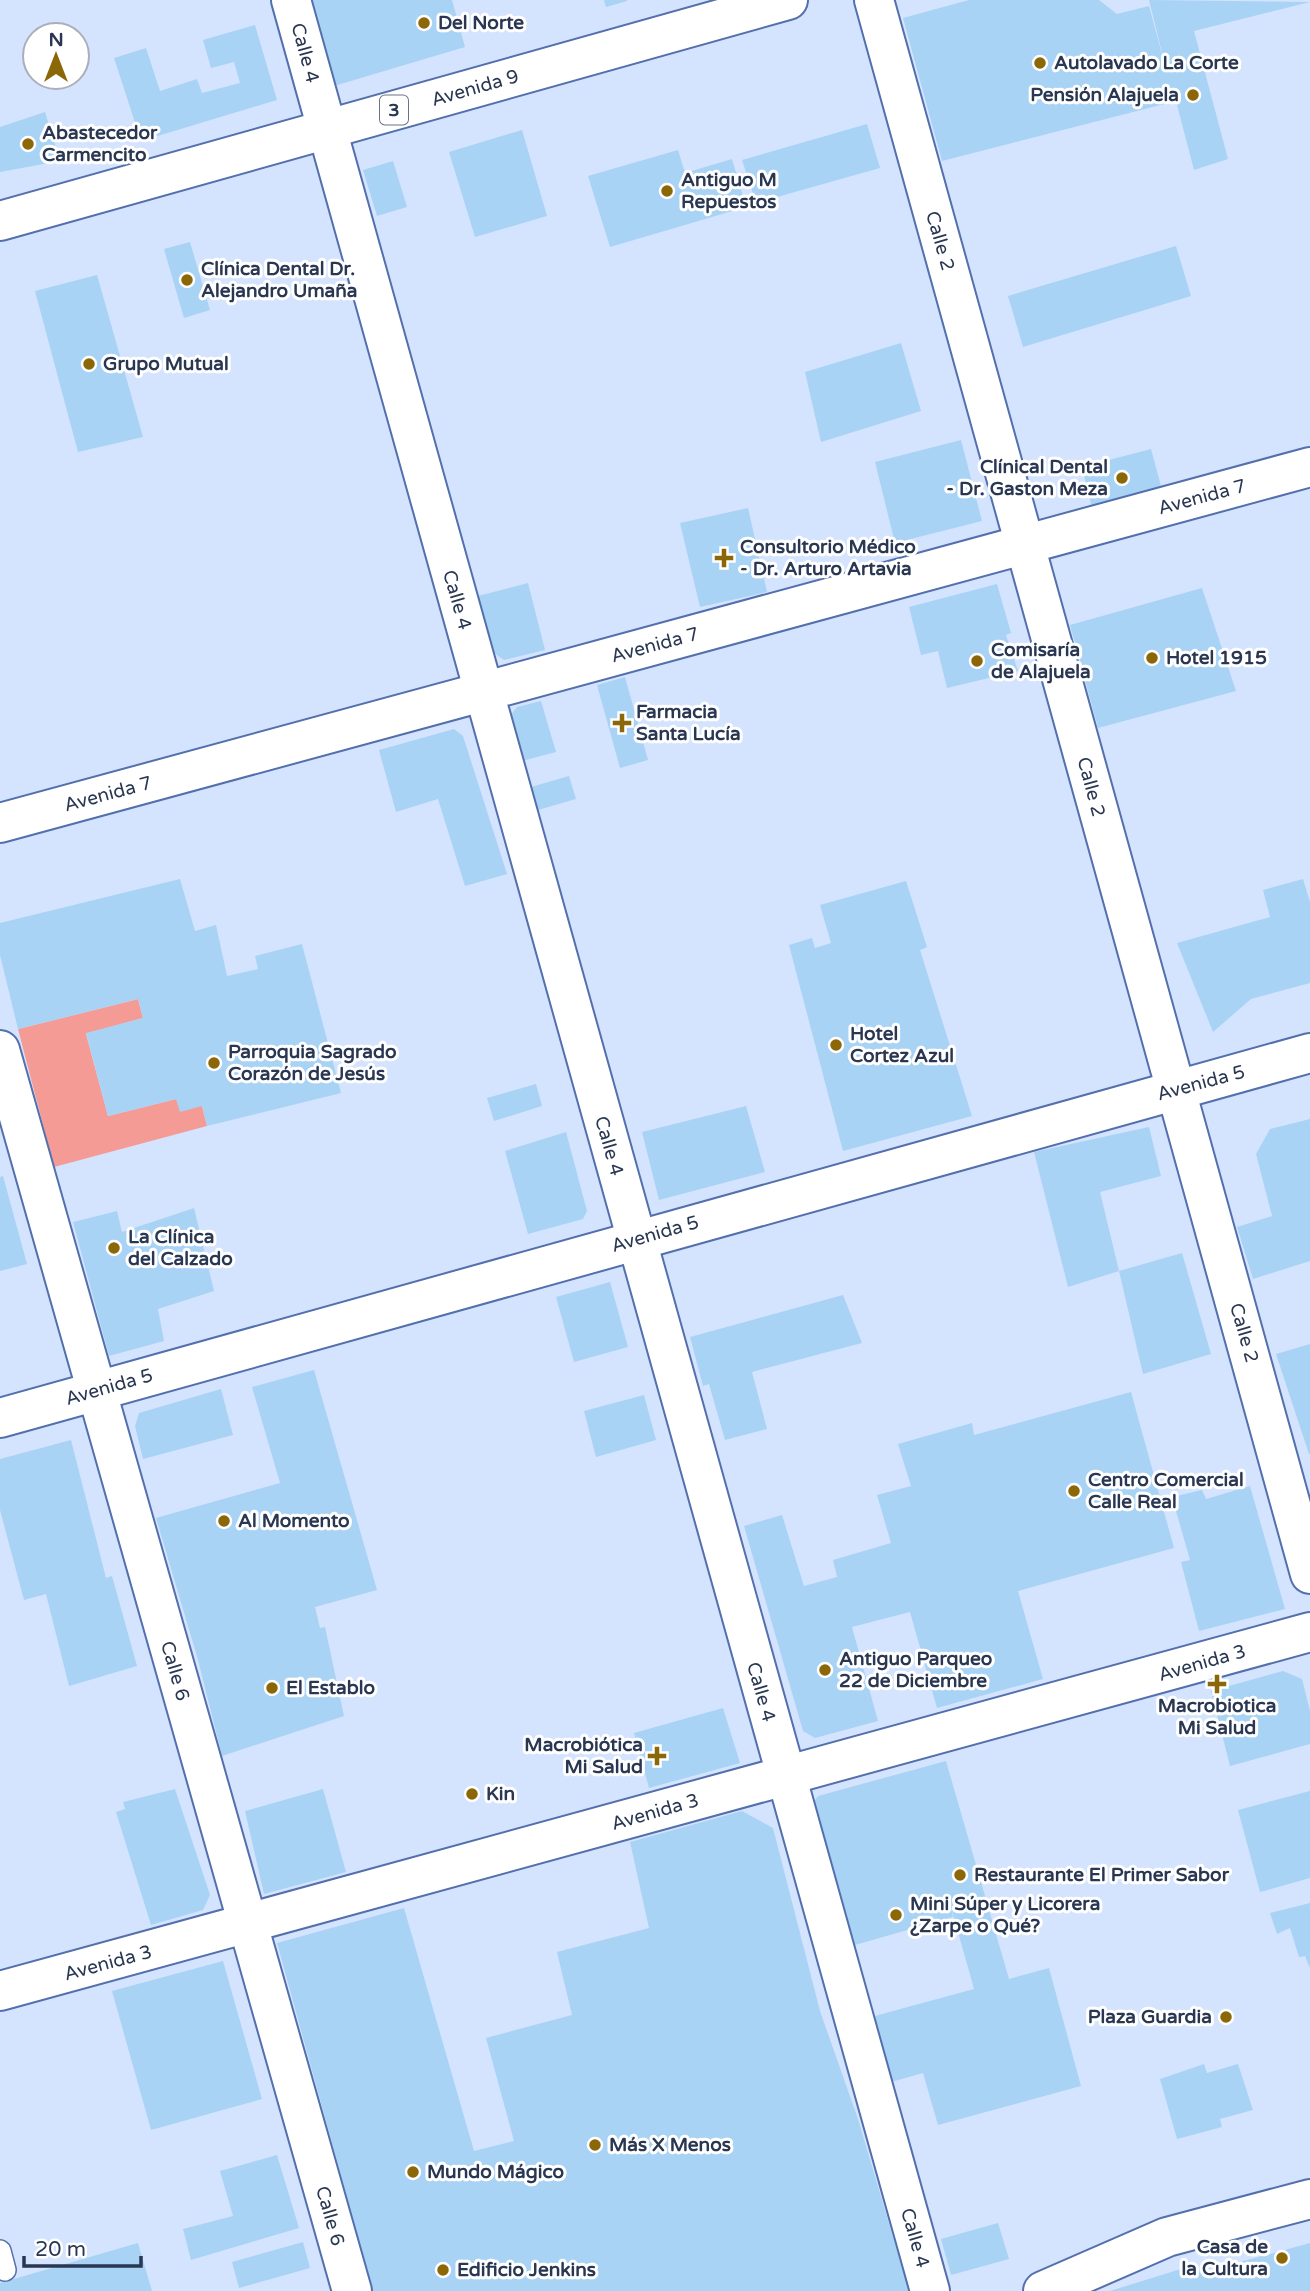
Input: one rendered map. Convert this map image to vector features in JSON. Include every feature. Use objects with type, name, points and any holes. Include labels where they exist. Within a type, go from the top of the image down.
[{"type":"street","name":"Calle 4","points":[[291,0],[325,130],[930,2291]]},
{"type":"street","name":"Avenida 9","points":[[0,221],[789,0]]},
{"type":"street","name":"Calle 2","points":[[874,0],[1310,1573]]},
{"type":"street","name":"Avenida 7","points":[[0,823],[1310,467]]},
{"type":"street","name":"Calle 6","points":[[0,1050],[352,2291]]},
{"type":"street","name":"Avenida 5","points":[[0,1418],[1310,1053]]},
{"type":"street","name":"Avenida 3","points":[[0,1992],[1310,1632]]},
{"type":"street","points":[[1043,2291],[1167,2237],[1310,2199]]},
{"type":"shaded area","points":[[138,999],[143,1018],[86,1034],[108,1116],[176,1099],[202,1106],[207,1126],[54,1167],[18,1029]]},
{"type":"building","points":[[312,0],[452,0],[465,47],[334,86]]},
{"type":"building","points":[[604,0],[627,0],[627,1],[606,7]]},
{"type":"building","name":"Autolavado La Corte","points":[[969,0],[1099,0],[1117,14],[1149,6],[1166,69],[1149,0],[1310,2],[1194,31],[1228,159],[1194,170],[1176,101],[942,161],[903,18]]},
{"type":"building","points":[[255,25],[277,100],[141,141],[114,58],[146,48],[160,91],[197,79],[202,93],[240,83],[234,62],[211,68],[203,40]]},
{"type":"building","name":"Abastecedor Carmencito","points":[[45,112],[60,161],[0,172],[0,127]]},
{"type":"building","points":[[867,124],[880,168],[756,203],[742,160]]},
{"type":"building","points":[[522,130],[547,216],[475,237],[449,152]]},
{"type":"building","name":"Antiguo M Repuestos","points":[[678,150],[685,173],[732,159],[746,207],[610,247],[588,176]]},
{"type":"building","points":[[393,161],[407,207],[377,216],[363,170]]},
{"type":"building","name":"Clínica Dental Dr. Alejandro Umaña","points":[[190,242],[210,310],[184,318],[164,249]]},
{"type":"building","points":[[1176,246],[1191,296],[1023,347],[1008,296]]},
{"type":"building","name":"Grupo Mutual","points":[[97,275],[143,437],[78,452],[35,291]]},
{"type":"building","points":[[901,343],[921,411],[821,442],[805,372]]},
{"type":"building","points":[[961,440],[982,521],[895,543],[875,462]]},
{"type":"building","name":"Clínical Dental - Dr. Gaston Meza","points":[[1151,449],[1162,490],[1092,508],[1082,467]]},
{"type":"building","name":"Consultorio Médico - Dr. Arturo Artavia","points":[[748,508],[767,592],[700,607],[680,523]]},
{"type":"building","points":[[528,583],[545,650],[504,660],[486,647],[474,597]]},
{"type":"building","points":[[997,584],[1011,633],[1006,635],[1018,671],[947,688],[938,651],[921,655],[909,607]]},
{"type":"building","name":"Hotel 1915","points":[[1202,588],[1236,691],[1098,728],[1070,625]]},
{"type":"building","name":"Farmacia Santa Lucía","points":[[625,677],[648,760],[620,768],[597,685]]},
{"type":"building","points":[[541,701],[556,752],[522,761],[509,717],[517,707]]},
{"type":"building","points":[[454,729],[463,736],[507,874],[465,886],[438,799],[396,812],[379,750]]},
{"type":"building","points":[[569,776],[576,799],[538,810],[531,787]]},
{"type":"building","points":[[180,879],[195,931],[216,925],[227,976],[258,969],[255,956],[302,944],[341,1093],[207,1126],[202,1106],[180,1112],[176,1099],[108,1116],[86,1033],[143,1018],[138,999],[18,1029],[0,955],[0,923]]},
{"type":"building","points":[[1303,879],[1310,902],[1310,983],[1251,999],[1213,1032],[1177,943],[1270,917],[1263,890]]},
{"type":"building","points":[[906,881],[927,947],[920,950],[972,1116],[843,1151],[789,945],[812,938],[815,948],[831,943],[820,905]]},
{"type":"building","points":[[536,1084],[542,1106],[494,1121],[487,1098]]},
{"type":"building","points":[[746,1106],[765,1172],[659,1200],[642,1132]]},
{"type":"building","points":[[1310,1119],[1310,1261],[1253,1279],[1237,1227],[1272,1216],[1256,1154],[1270,1129]]},
{"type":"building","points":[[1149,1127],[1161,1176],[1100,1192],[1119,1271],[1068,1287],[1034,1152]]},
{"type":"building","points":[[566,1132],[587,1211],[583,1219],[528,1234],[505,1151]]},
{"type":"building","points":[[3,1176],[27,1264],[0,1271],[0,1177]]},
{"type":"building","points":[[194,1208],[214,1291],[158,1309],[164,1341],[109,1356],[73,1222],[117,1211],[122,1232]]},
{"type":"building","points":[[1182,1253],[1211,1354],[1143,1374],[1119,1271]]},
{"type":"building","points":[[610,1282],[628,1347],[574,1362],[556,1297]]},
{"type":"building","points":[[843,1295],[862,1343],[752,1372],[767,1429],[725,1440],[709,1384],[703,1386],[690,1337]]},
{"type":"building","points":[[1310,1344],[1310,1454],[1309,1454],[1276,1354]]},
{"type":"building","points":[[314,1370],[377,1590],[315,1607],[320,1628],[325,1627],[344,1716],[222,1756],[198,1660],[156,1518],[280,1483],[252,1387]]},
{"type":"building","points":[[221,1389],[233,1435],[143,1459],[135,1426],[139,1413]]},
{"type":"building","points":[[1131,1392],[1174,1548],[1018,1591],[1043,1679],[937,1708],[910,1612],[852,1627],[878,1721],[815,1738],[803,1731],[744,1526],[782,1515],[804,1586],[837,1577],[833,1560],[891,1543],[877,1495],[911,1486],[898,1444],[972,1423],[974,1435]]},
{"type":"building","points":[[644,1395],[656,1440],[596,1457],[584,1411]]},
{"type":"building","points":[[71,1440],[106,1578],[112,1576],[137,1666],[69,1686],[46,1594],[24,1600],[0,1510],[0,1459]]},
{"type":"building","points":[[1250,1486],[1285,1609],[1199,1631],[1181,1562],[1190,1560],[1172,1497],[1202,1490],[1206,1499]]},
{"type":"building","points":[[1283,1671],[1302,1679],[1310,1711],[1310,1744],[1230,1766],[1211,1691]]},
{"type":"building","points":[[723,1708],[740,1763],[649,1788],[634,1733]]},
{"type":"building","points":[[946,1761],[1009,1979],[1049,1968],[1081,2086],[938,2125],[923,2073],[891,2082],[871,2017],[974,1989],[949,1900],[953,1917],[848,1947],[810,1807],[818,1796]]},
{"type":"building","points":[[175,1789],[210,1895],[203,1910],[151,1925],[116,1812],[125,1809],[123,1802]]},
{"type":"building","points":[[323,1789],[346,1872],[264,1894],[245,1811]]},
{"type":"building","points":[[1310,1791],[1310,1878],[1260,1892],[1238,1810]]},
{"type":"building","points":[[742,1811],[773,1828],[820,2011],[858,2119],[909,2291],[368,2291],[366,2283],[370,2281],[277,1943],[404,1908],[474,2151],[514,2141],[486,2038],[572,2015],[557,1952],[649,1928],[630,1842]]},
{"type":"building","points":[[1310,1903],[1310,1968],[1305,1956],[1299,1957],[1290,1928],[1277,1934],[1270,1913]]},
{"type":"building","points":[[223,1961],[262,2099],[151,2130],[112,1991]]},
{"type":"building","points":[[1204,2064],[1207,2073],[1238,2064],[1253,2110],[1220,2119],[1222,2127],[1177,2139],[1160,2079]]},
{"type":"building","points":[[277,2155],[299,2228],[191,2260],[183,2229],[233,2216],[220,2171]]},
{"type":"building","points":[[998,2223],[1009,2259],[951,2275],[941,2239]]},
{"type":"building","points":[[303,2242],[310,2268],[239,2288],[232,2262]]},
{"type":"building","points":[[138,2243],[152,2291],[0,2291],[0,2283]]},
{"type":"building","name":"Casa de la Cultura","points":[[1310,2243],[1310,2291],[1110,2291],[1197,2264],[1200,2273]]},
{"type":"place","name":"Del Norte","points":[[424,23]]},
{"type":"place","name":"Autolavado La Corte","points":[[1040,63]]},
{"type":"place","name":"Pensión Alajuela","points":[[1193,95]]},
{"type":"place","name":"Abastecedor Carmencito","points":[[28,144]]},
{"type":"place","name":"Antiguo M Repuestos","points":[[667,191]]},
{"type":"place","name":"Clínica Dental Dr. Alejandro Umaña","points":[[187,280]]},
{"type":"place","name":"Grupo Mutual","points":[[89,364]]},
{"type":"place","name":"Clínical Dental - Dr. Gaston Meza","points":[[1122,478]]},
{"type":"place","name":"Consultorio Médico - Dr. Arturo Artavia","points":[[724,558]]},
{"type":"place","name":"Hotel 1915","points":[[1152,658]]},
{"type":"place","name":"Comisaría de Alajuela","points":[[977,661]]},
{"type":"place","name":"Farmacia Santa Lucía","points":[[622,723]]},
{"type":"place","name":"Hotel Cortez Azul","points":[[836,1045]]},
{"type":"place","name":"Parroquia Sagrado Corazón de Jesús","points":[[214,1063]]},
{"type":"place","name":"La Clínica del Calzado","points":[[114,1248]]},
{"type":"place","name":"Centro Comercial Calle Real","points":[[1074,1491]]},
{"type":"place","name":"Al Momento","points":[[224,1521]]},
{"type":"place","name":"Antiguo Parqueo 22 de Diciembre","points":[[825,1670]]},
{"type":"place","name":"Macrobiotica Mi Salud","points":[[1217,1684]]},
{"type":"place","name":"El Establo","points":[[272,1688]]},
{"type":"place","name":"Macrobiótica Mi Salud","points":[[657,1756]]},
{"type":"place","name":"Kin","points":[[472,1794]]},
{"type":"place","name":"Restaurante El Primer Sabor","points":[[960,1875]]},
{"type":"place","name":"Mini Súper y Licorera ¿Zarpe o Qué?","points":[[896,1915]]},
{"type":"place","name":"Plaza Guardia","points":[[1226,2017]]},
{"type":"place","name":"Más X Menos","points":[[595,2145]]},
{"type":"place","name":"Mundo Mágico","points":[[413,2172]]},
{"type":"place","name":"Casa de la Cultura","points":[[1282,2258]]},
{"type":"place","name":"Edificio Jenkins","points":[[443,2270]]}]
